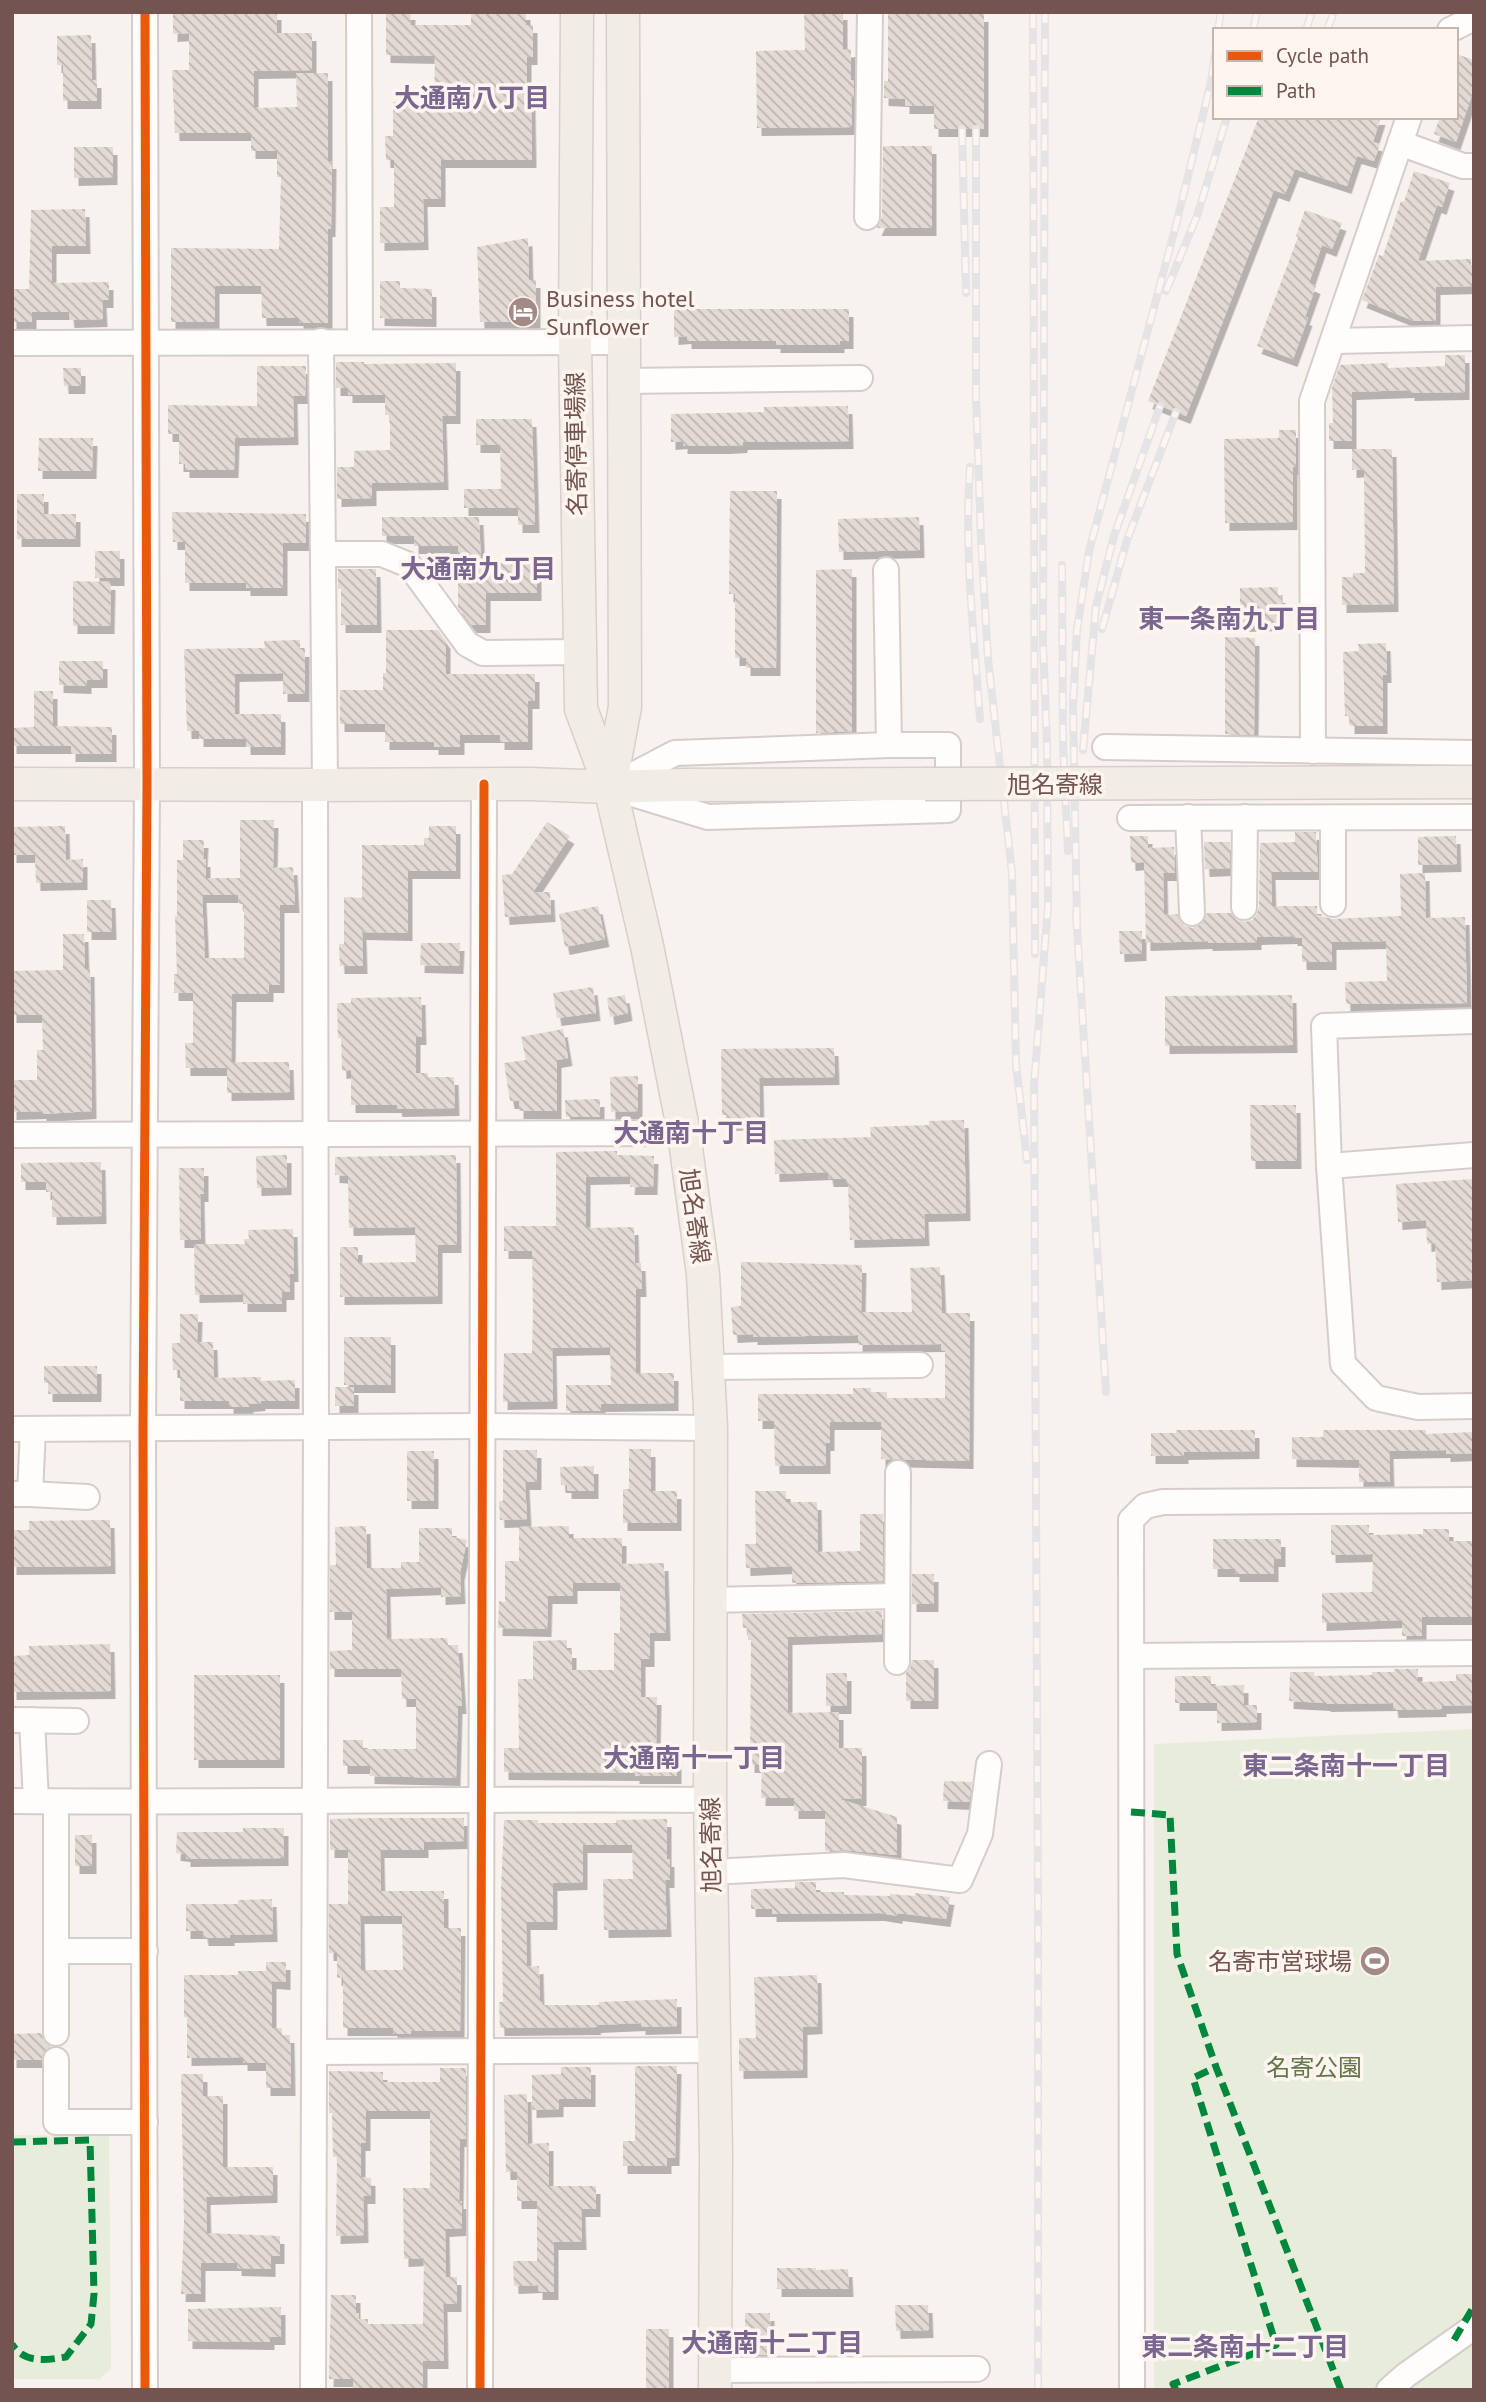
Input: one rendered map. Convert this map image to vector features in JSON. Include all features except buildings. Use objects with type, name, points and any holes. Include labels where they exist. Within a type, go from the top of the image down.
[{"type":"main road","name":"名寄停車場線","points":[[577,12],[575,342],[581,709],[610,787]]},
{"type":"main road","name":"名寄停車場線","points":[[610,787],[625,707],[623,12]]},
{"type":"main road","name":"旭名寄線","points":[[715,2380],[710,1800],[712,1428],[703,1273],[684,1133],[647,946],[610,787],[1474,782]]},
{"type":"main road","points":[[12,783],[484,784],[610,787]]},
{"type":"street","points":[[145,12],[145,2390]]},
{"type":"street","points":[[359,12],[360,341]]},
{"type":"street","points":[[867,217],[870,12]]},
{"type":"street","points":[[1454,28],[1474,18]]},
{"type":"street","points":[[1313,751],[1312,401],[1408,119]]},
{"type":"street","points":[[1400,143],[1463,166],[1474,166]]},
{"type":"street","points":[[1334,341],[1474,338]]},
{"type":"street","points":[[313,2390],[316,1134],[323,554],[321,341]]},
{"type":"street","points":[[12,343],[624,342]]},
{"type":"street","points":[[624,381],[860,378]]},
{"type":"street","points":[[323,554],[382,554],[409,565],[467,644],[483,653],[580,652]]},
{"type":"street","points":[[886,569],[889,745]]},
{"type":"street","points":[[948,745],[948,810],[708,817],[610,787],[675,754],[948,745]]},
{"type":"street","points":[[1105,747],[1474,753]]},
{"type":"street","points":[[480,2390],[484,784]]},
{"type":"street","points":[[1188,817],[1192,913]]},
{"type":"street","points":[[1244,907],[1245,817]]},
{"type":"street","points":[[1130,818],[1474,817]]},
{"type":"street","points":[[1333,818],[1333,904]]},
{"type":"street","points":[[1474,1021],[1324,1026],[1329,1167],[1343,1364],[1376,1398],[1418,1407],[1474,1406]]},
{"type":"street","points":[[12,1135],[684,1133]]},
{"type":"street","points":[[1329,1167],[1474,1156]]},
{"type":"street","points":[[708,1367],[920,1365]]},
{"type":"street","points":[[87,1497],[21,1494],[22,1429],[481,1426],[712,1428]]},
{"type":"street","points":[[897,1662],[898,1473]]},
{"type":"street","points":[[1132,2390],[1131,1520],[1145,1506],[1163,1502],[1474,1500]]},
{"type":"street","points":[[711,1600],[896,1596]]},
{"type":"street","points":[[1132,1656],[1474,1653]]},
{"type":"street","points":[[56,2033],[57,1951],[22,1720],[76,1721]]},
{"type":"street","points":[[712,1872],[844,1865],[960,1880],[979,1834],[989,1764]]},
{"type":"street","points":[[35,1801],[316,1802],[481,1798],[710,1800]]},
{"type":"street","points":[[57,1951],[145,1951]]},
{"type":"street","points":[[315,2052],[714,2050]]},
{"type":"street","points":[[56,2060],[56,2123],[145,2123]]},
{"type":"street","points":[[1390,2390],[1406,2375],[1474,2327]]},
{"type":"street","points":[[715,2380],[977,2369]]},
{"type":"green space","name":"名寄公園","points":[[1474,1729],[1474,2390],[1154,2390],[1154,1744]]},
{"type":"green space","points":[[12,2135],[109,2136],[111,2369],[99,2379],[12,2379]]},
{"type":"railway","points":[[1033,12],[1035,954]]},
{"type":"railway","points":[[1038,2390],[1034,1084],[1048,906],[1043,643],[1045,12]]},
{"type":"railway","points":[[1218,28],[1221,12]]},
{"type":"railway","points":[[1253,28],[1257,12]]},
{"type":"railway","points":[[1307,28],[1312,12]]},
{"type":"railway","points":[[1328,28],[1334,12]]},
{"type":"railway","points":[[1077,923],[1073,705],[1077,630],[1089,551],[1176,225],[1213,68]]},
{"type":"railway","points":[[1166,291],[1197,216],[1226,119]]},
{"type":"railway","points":[[962,129],[966,293]]},
{"type":"railway","points":[[976,129],[976,397],[981,539],[988,659],[1012,873],[1016,1064],[1027,1160]]},
{"type":"railway","points":[[1083,750],[1096,606],[1114,536],[1160,406]]},
{"type":"railway","points":[[1102,629],[1127,540],[1176,412]]},
{"type":"railway","points":[[970,467],[969,562],[980,719]]},
{"type":"railway","points":[[1062,565],[1063,743],[1068,851]]},
{"type":"railway","points":[[1076,913],[1106,1392]]},
{"type":"marked path","points":[[1131,1812],[1170,1815],[1177,1954],[1216,2067],[1341,2390]]},
{"type":"marked path","points":[[1176,2390],[1173,2384],[1276,2345],[1193,2078],[1216,2067]]},
{"type":"marked path","points":[[12,2142],[90,2140],[94,2294],[91,2324],[66,2357],[29,2358],[12,2344]]},
{"type":"marked path","points":[[1454,2340],[1474,2306]]},
{"type":"cycle path","points":[[145,12],[145,2390]]},
{"type":"cycle path","points":[[480,2390],[484,784]]},
{"type":"place","name":"Business hotel Sunflower","points":[[523,312]]},
{"type":"place","name":"名寄市営球場","points":[[1375,1961]]},
{"type":"district","name":"大通南八丁目","points":[[472,97]]},
{"type":"district","name":"大通南九丁目","points":[[478,568]]},
{"type":"district","name":"東一条南九丁目","points":[[1229,618]]},
{"type":"district","name":"大通南十丁目","points":[[691,1132]]},
{"type":"district","name":"大通南十一丁目","points":[[694,1757]]},
{"type":"district","name":"東二条南十一丁目","points":[[1346,1765]]},
{"type":"district","name":"大通南十二丁目","points":[[772,2342]]},
{"type":"district","name":"東二条南十二丁目","points":[[1245,2346]]}]
